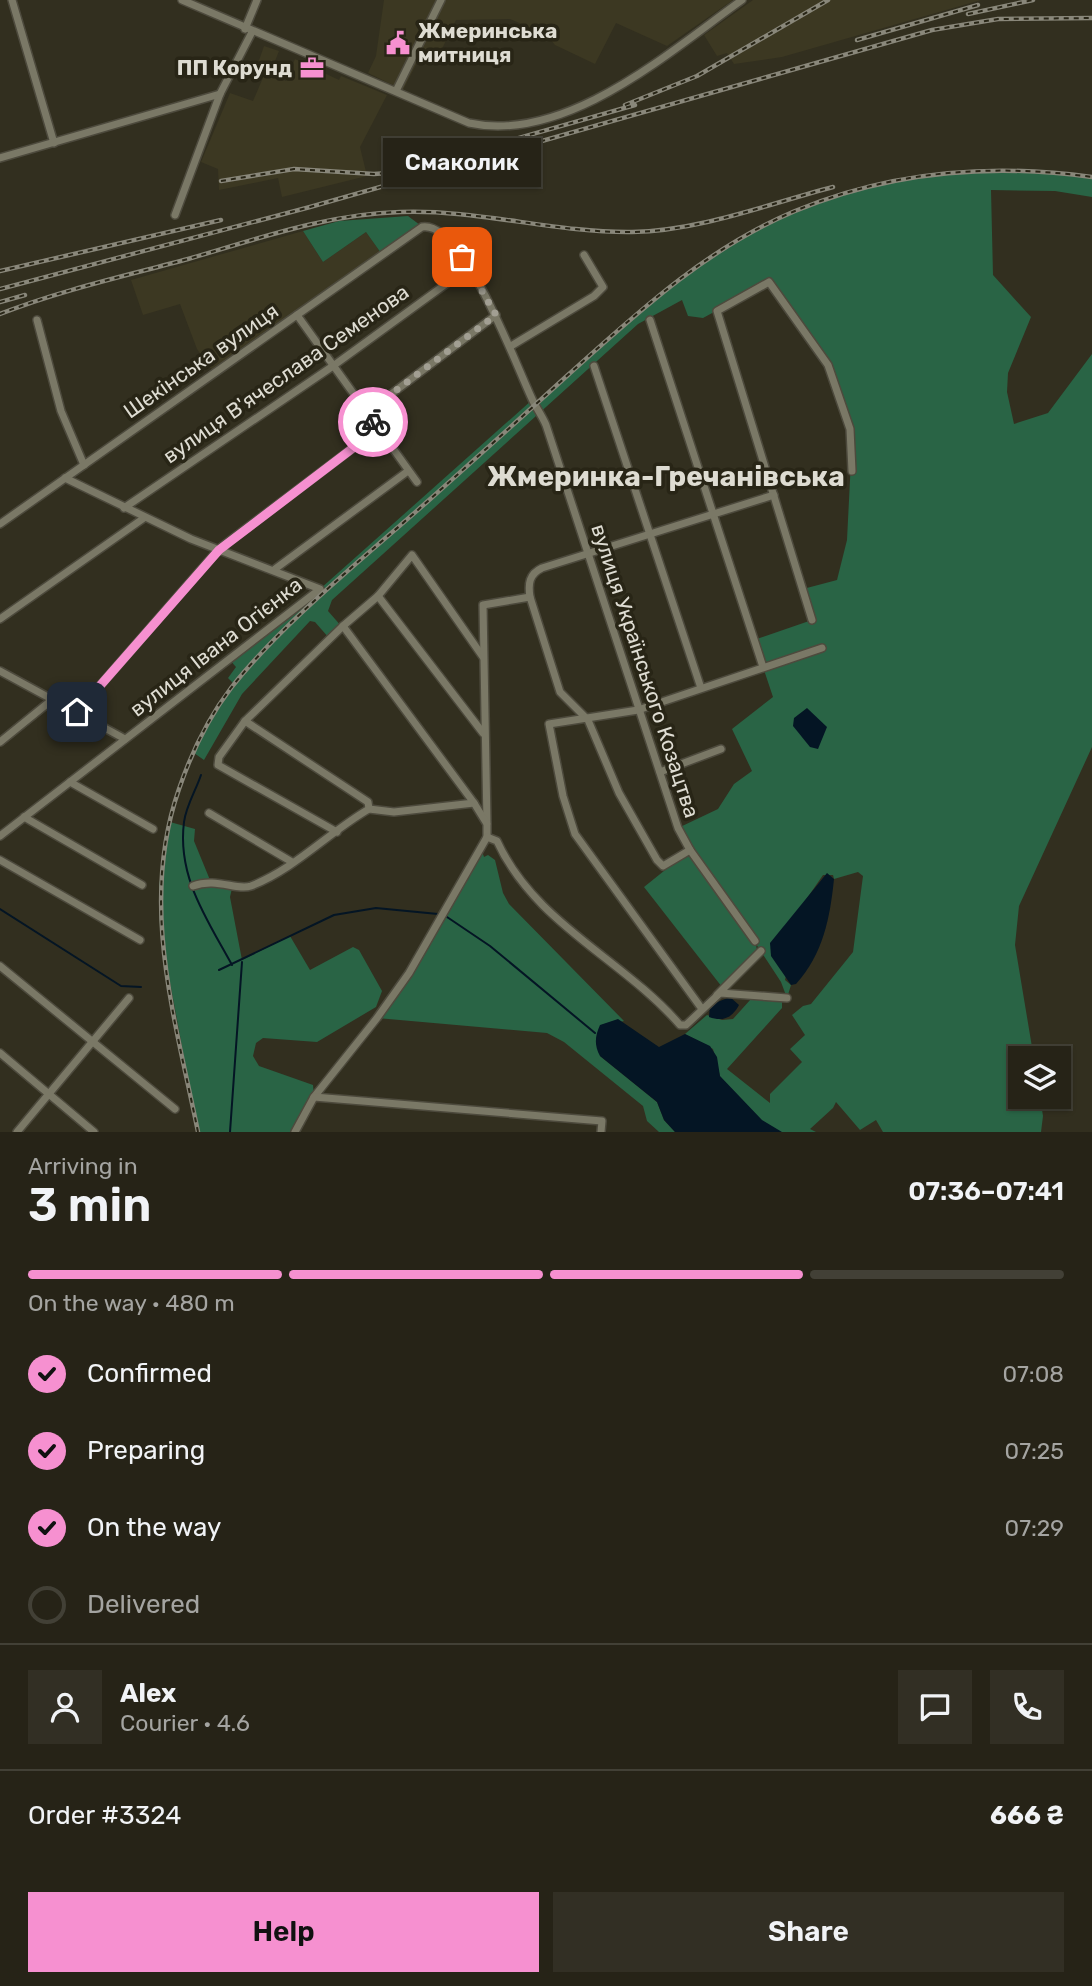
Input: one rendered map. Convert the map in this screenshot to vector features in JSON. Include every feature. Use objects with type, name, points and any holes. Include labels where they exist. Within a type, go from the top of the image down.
[{"type":"street","points":[[12,0],[54,143]]},
{"type":"street","points":[[182,0],[469,123],[485,126],[542,119],[596,98],[624,84],[742,0]]},
{"type":"street","points":[[175,215],[220,94],[249,30],[257,0]]},
{"type":"street","points":[[396,91],[441,0]]},
{"type":"street","points":[[0,158],[220,94]]},
{"type":"street","name":"вулиця Українського Козацтва","points":[[422,227],[436,228],[450,239],[496,315],[511,346],[532,400],[546,425],[678,828],[690,850],[755,941]]},
{"type":"street","name":"Шекінська вулиця","points":[[0,524],[422,227]]},
{"type":"street","points":[[511,346],[594,296],[603,287],[584,255]]},
{"type":"street","name":"вулиця В'ячеслава Семенова","points":[[124,508],[333,366],[468,268]]},
{"type":"street","points":[[812,620],[718,311],[769,282],[828,365],[850,429],[852,471]]},
{"type":"street","points":[[297,315],[417,482]]},
{"type":"street","points":[[366,413],[496,315]]},
{"type":"street","points":[[37,320],[61,411],[84,465]]},
{"type":"street","points":[[650,320],[763,667]]},
{"type":"street","points":[[594,366],[701,688]]},
{"type":"street","points":[[77,712],[219,550],[378,429]]},
{"type":"street","points":[[65,478],[144,518],[219,550],[275,569],[408,471]]},
{"type":"street","points":[[690,850],[663,866],[657,860],[619,793],[588,720],[560,692],[530,597],[529,583],[535,571],[774,495]]},
{"type":"street","points":[[0,620],[144,518]]},
{"type":"street","points":[[337,832],[218,765],[219,757],[245,721],[343,626],[378,596],[412,555],[483,657]]},
{"type":"street","name":"вулиця Івана Огієнка","points":[[0,836],[320,589],[275,569]]},
{"type":"street","points":[[378,596],[483,733]]},
{"type":"street","points":[[295,1132],[314,1097],[409,973],[487,837],[483,733],[483,605],[530,597]]},
{"type":"street","points":[[343,626],[487,824]]},
{"type":"street","points":[[702,1009],[575,834],[549,724],[588,720],[638,710],[822,648]]},
{"type":"street","points":[[0,671],[125,739]]},
{"type":"street","points":[[0,741],[53,699]]},
{"type":"street","points":[[245,721],[326,772],[368,802],[369,809]]},
{"type":"street","points":[[660,772],[721,749]]},
{"type":"street","points":[[70,782],[153,829]]},
{"type":"street","points":[[193,886],[210,880],[248,887],[292,862],[369,809],[394,812],[474,803]]},
{"type":"street","points":[[209,813],[292,862]]},
{"type":"street","points":[[24,817],[142,885]]},
{"type":"street","points":[[487,837],[498,841],[510,869],[532,896],[593,951],[642,985],[680,1024],[686,1025],[761,951]]},
{"type":"street","points":[[0,860],[140,940]]},
{"type":"street","points":[[0,966],[175,1109]]},
{"type":"street","points":[[716,995],[787,998]]},
{"type":"street","points":[[18,1132],[129,998]]},
{"type":"street","points":[[0,1054],[94,1132]]},
{"type":"street","points":[[314,1097],[602,1121],[601,1132]]},
{"type":"shaded area","points":[[384,0],[733,0],[667,46],[616,23],[595,64],[555,45],[547,35],[510,19],[456,20],[438,57],[422,53],[403,90],[368,73],[376,56]]},
{"type":"shaded area","points":[[753,0],[981,0],[782,57],[734,64],[727,53],[717,56],[704,35]]},
{"type":"shaded area","points":[[264,46],[279,51],[270,74],[286,81],[295,59],[339,80],[341,76],[387,95],[360,147],[367,176],[282,197],[278,178],[219,190],[218,169],[201,162],[230,93],[253,101],[265,73],[256,69]]},
{"type":"shaded area","points":[[303,231],[323,262],[366,232],[381,253],[212,370],[197,349],[180,304],[143,315],[131,280]]},
{"type":"green space","points":[[1006,169],[1092,177],[1092,197],[1055,191],[991,190],[993,275],[1031,317],[1008,373],[1007,392],[1014,424],[1048,413],[1092,354],[1092,747],[1019,906],[1015,945],[1032,1046],[1008,1046],[1008,1109],[1042,1109],[1041,1132],[883,1132],[876,1120],[860,1130],[836,1102],[810,1129],[816,1132],[773,1132],[722,1084],[713,1049],[685,1034],[707,1015],[722,1020],[733,1019],[751,999],[782,1002],[782,1008],[727,1069],[770,1103],[770,1094],[802,1062],[790,1049],[805,1035],[792,1015],[803,1006],[811,1004],[853,952],[863,876],[858,872],[834,879],[833,875],[823,875],[801,907],[785,980],[791,985],[787,998],[781,982],[756,944],[757,951],[722,987],[644,887],[690,850],[678,828],[718,809],[734,784],[752,771],[732,729],[773,697],[754,640],[812,620],[803,589],[837,580],[847,540],[852,440],[828,365],[769,282],[703,318],[688,316],[682,300],[638,324],[332,600],[328,611],[342,627],[329,638],[315,622],[310,621],[242,694],[204,760],[194,753],[213,715],[234,684],[228,678],[236,667],[229,659],[320,589],[532,400],[535,405],[634,315],[696,266],[731,243],[805,207],[883,184],[964,171]]},
{"type":"green space","points":[[408,216],[420,225],[381,253],[366,232],[323,262],[303,231],[339,221]]},
{"type":"green space","points":[[170,822],[195,829],[194,841],[210,880],[233,884],[230,897],[242,960],[290,936],[310,970],[353,947],[359,950],[382,991],[376,1007],[317,1042],[263,1038],[256,1043],[253,1056],[259,1066],[313,1085],[314,1097],[295,1132],[198,1132],[160,929],[159,886]]},
{"type":"green space","points":[[481,848],[484,857],[488,855],[495,860],[503,893],[509,904],[624,1021],[608,1025],[600,1056],[657,1102],[664,1120],[675,1132],[659,1132],[647,1121],[643,1106],[564,1042],[547,1033],[377,1018],[409,973]]},
{"type":"water","points":[[807,708],[827,727],[818,749],[810,747],[793,726],[794,718]]},
{"type":"water","points":[[827,873],[834,879],[824,935],[813,960],[796,984],[791,985],[771,956],[770,943]]},
{"type":"water","points":[[730,997],[739,1005],[733,1013],[723,1019],[709,1017],[710,1005]]},
{"type":"water","points":[[618,1019],[659,1047],[685,1034],[710,1046],[717,1057],[720,1076],[762,1120],[782,1132],[675,1132],[664,1120],[657,1102],[600,1056],[596,1040],[600,1025]]},
{"type":"waterway","points":[[201,775],[185,816],[185,861],[196,897],[232,965]]},
{"type":"waterway","points":[[219,970],[334,915],[376,908],[438,914]]},
{"type":"waterway","points":[[0,909],[121,986],[141,987]]},
{"type":"waterway","points":[[447,917],[490,946],[595,1033]]},
{"type":"waterway","points":[[230,1132],[242,962]]},
{"type":"railway","points":[[625,105],[697,76],[828,0]]},
{"type":"railway","points":[[968,14],[1033,0]]},
{"type":"railway","points":[[857,40],[978,5]]},
{"type":"railway","points":[[0,289],[310,207],[932,30],[998,19],[1092,18]]},
{"type":"railway","points":[[501,143],[635,105]]},
{"type":"railway","points":[[221,181],[294,169],[374,174],[403,172]]},
{"type":"railway","points":[[198,1132],[171,1003],[165,960],[161,918],[167,832],[179,789],[201,737],[231,688],[274,639],[621,327],[675,283],[732,243],[795,211],[831,197],[904,179],[979,171],[1092,177]]},
{"type":"railway","points":[[0,314],[93,284],[292,229],[346,217],[429,212],[574,229],[632,232],[708,222],[833,187]]},
{"type":"railway","points":[[0,271],[221,220]]},
{"type":"railway","points":[[0,302],[25,295]]},
{"type":"way so far","points":[[373,422],[366,413],[496,315],[462,257]]},
{"type":"place","name":"Жмеринська митниця","points":[[398,43]]},
{"type":"place","name":"ПП Корунд","points":[[312,68]]},
{"type":"place","name":"Смаколик","points":[[462,257]]},
{"type":"district","name":"Жмеринка-Гречанівська","points":[[666,476]]},
{"type":"route","points":[[77,712],[219,550],[378,429],[373,422]]}]
